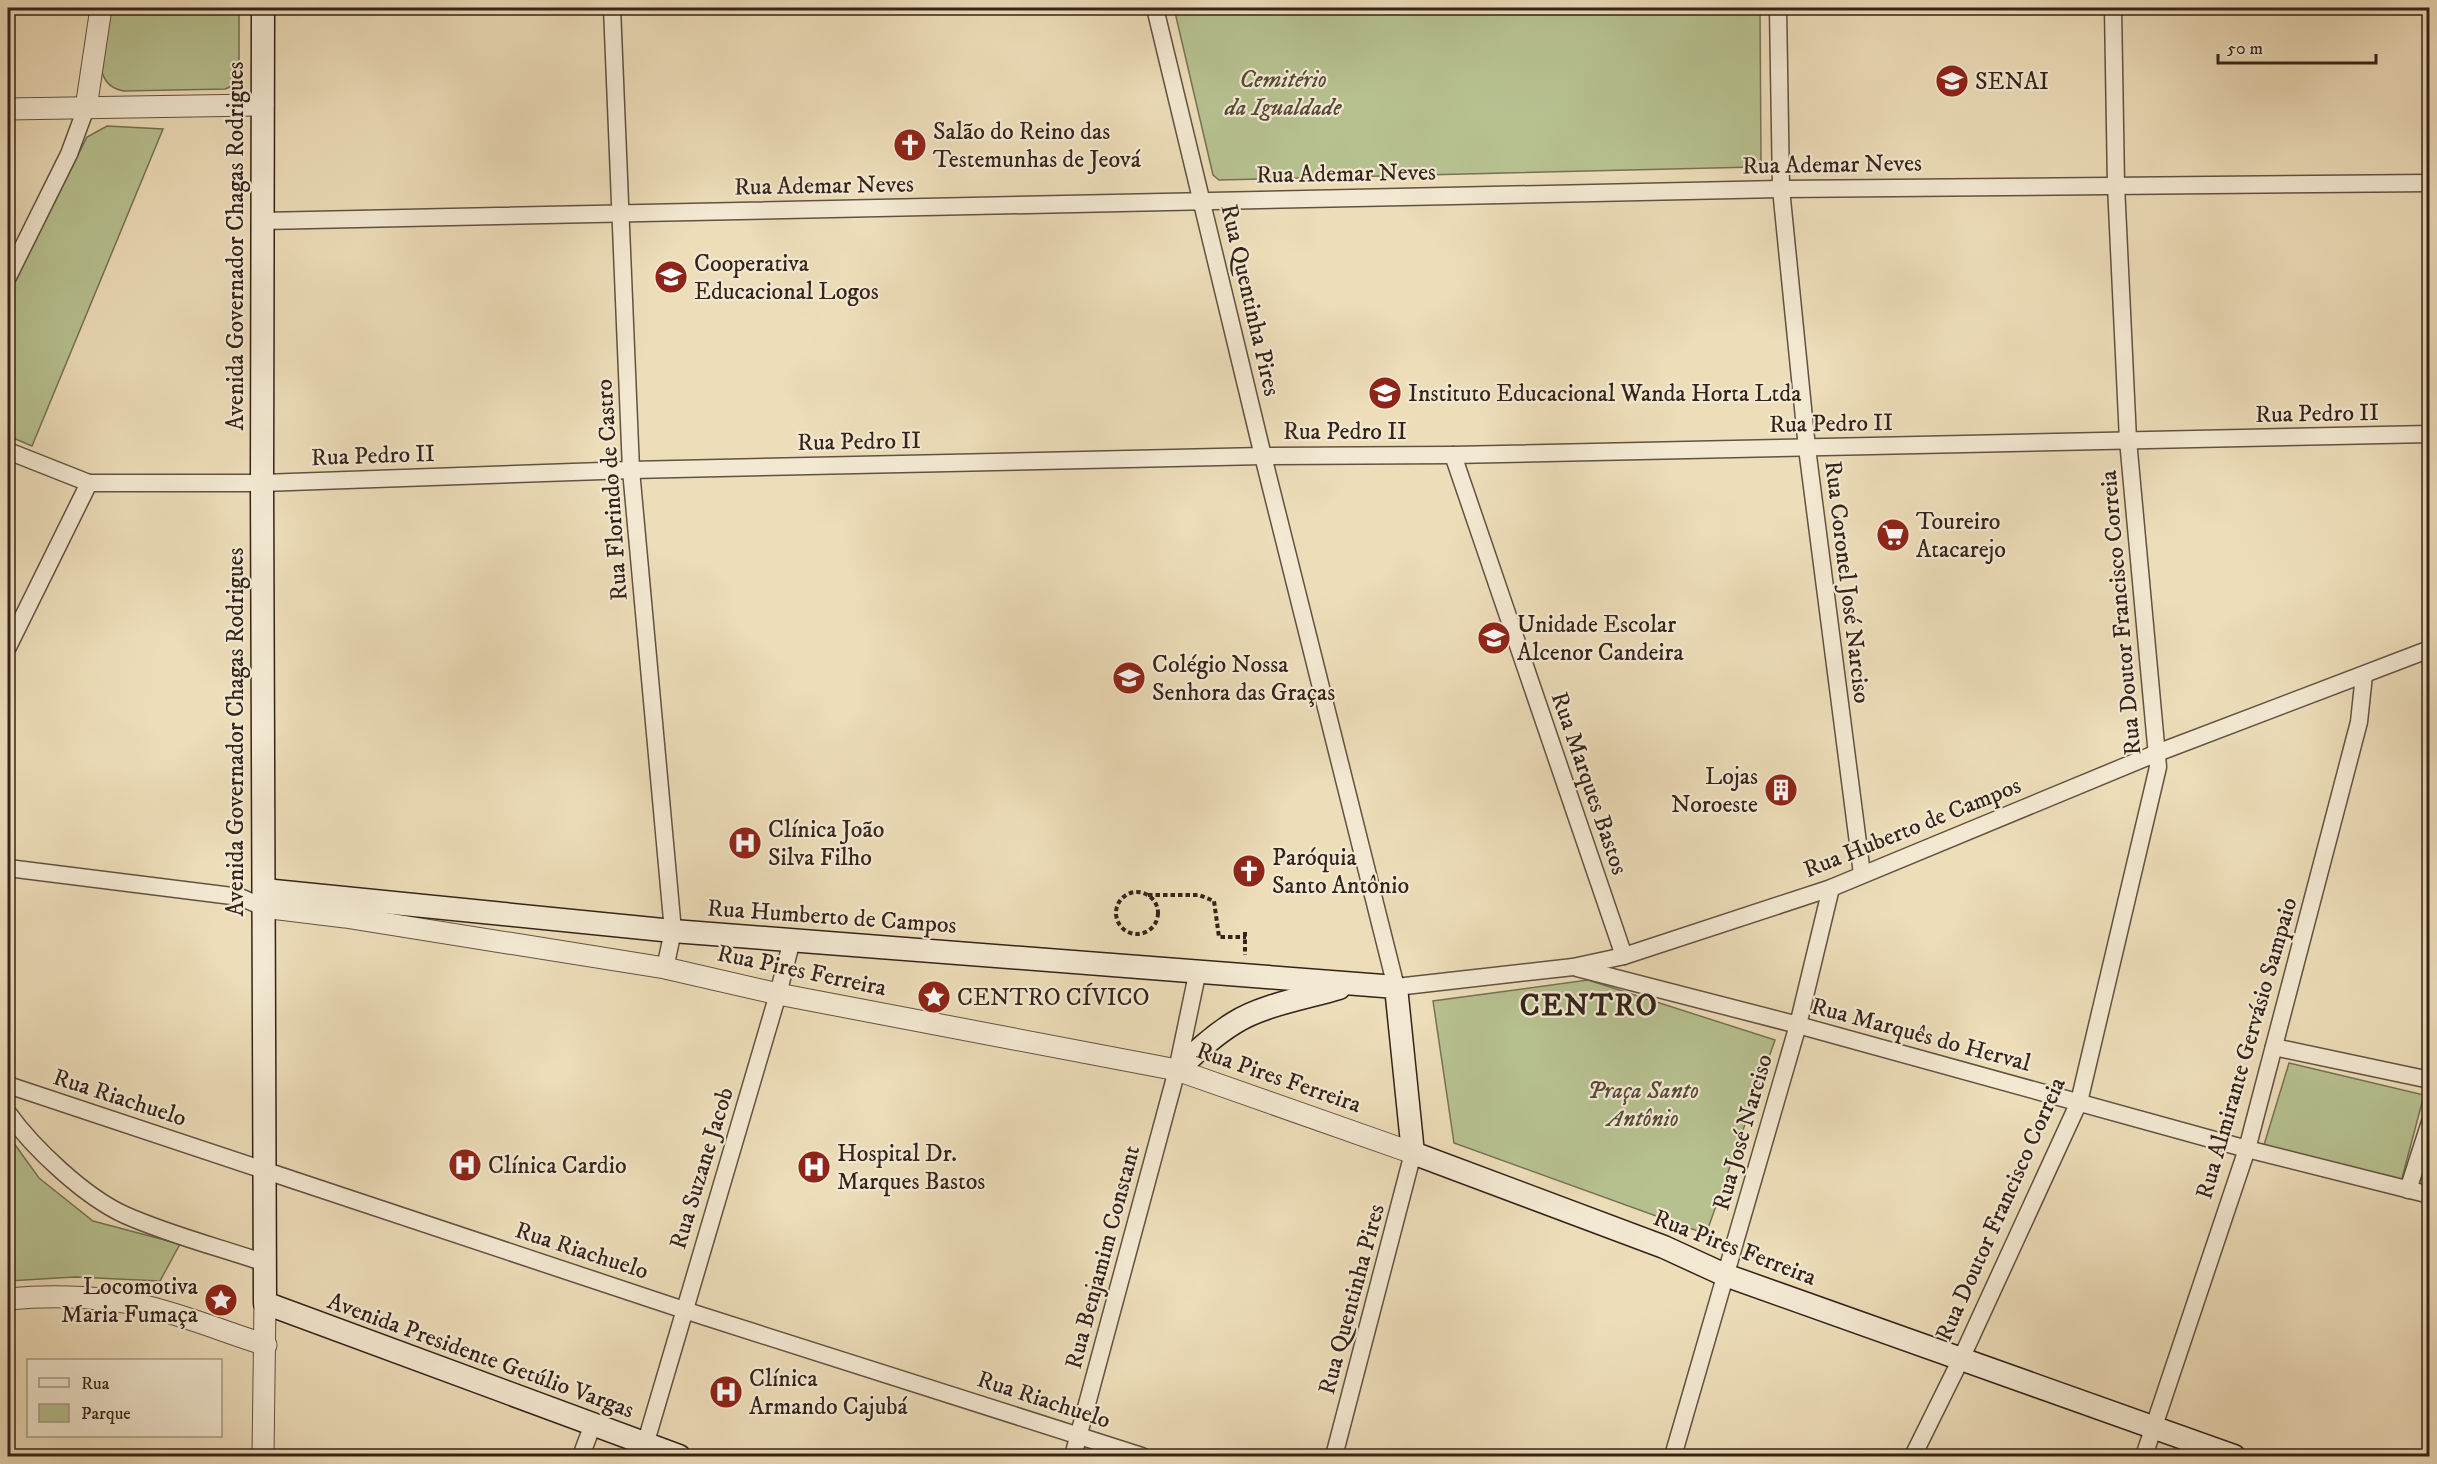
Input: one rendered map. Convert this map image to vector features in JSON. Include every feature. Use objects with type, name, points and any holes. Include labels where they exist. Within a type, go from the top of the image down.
[{"type":"main road","name":"Avenida Governador Chagas Rodrigues","points":[[263,8],[265,1303]]},
{"type":"main road","name":"Rua Humberto de Campos","points":[[263,899],[1396,987]]},
{"type":"main road","points":[[1177,1070],[1199,1048],[1235,1022],[1258,1012],[1353,984]]},
{"type":"main road","points":[[1396,987],[1413,1153]]},
{"type":"main road","name":"Rua Pires Ferreira","points":[[1413,1153],[1664,1247],[1725,1275],[2152,1429],[2234,1456]]},
{"type":"main road","name":"Avenida Presidente Getúlio Vargas","points":[[265,1303],[679,1456]]},
{"type":"street","points":[[8,277],[69,154],[86,108],[101,8]]},
{"type":"street","name":"Rua Florindo de Castro","points":[[612,8],[631,470],[673,931],[665,968]]},
{"type":"street","name":"Rua Quentinha Pires","points":[[1155,8],[1263,456],[1396,987]]},
{"type":"street","name":"Rua Coronel José Narciso","points":[[1778,8],[1781,189],[1807,448],[1862,874]]},
{"type":"street","name":"Rua Doutor Francisco Correia","points":[[1913,1456],[1961,1359],[2079,1102],[2158,767],[2128,441],[2116,185],[2113,8]]},
{"type":"street","points":[[8,109],[264,105]]},
{"type":"street","name":"Rua Ademar Neves","points":[[263,221],[1781,189],[2430,183]]},
{"type":"street","name":"Rua Pedro II","points":[[89,483],[262,483],[631,470],[2430,434]]},
{"type":"street","points":[[8,451],[89,483],[8,647]]},
{"type":"street","name":"Rua Marques Bastos","points":[[1454,454],[1624,956]]},
{"type":"street","name":"Rua Huberto de Campos","points":[[1396,987],[1573,967],[1624,956],[1831,888],[2157,753],[2430,649]]},
{"type":"street","name":"Rua Almirante Gervásio Sampaio","points":[[2144,1456],[2247,1149],[2359,722],[2364,675]]},
{"type":"street","points":[[8,868],[263,899]]},
{"type":"street","name":"Rua José Narciso","points":[[1673,1456],[1798,1025],[1831,888]]},
{"type":"street","name":"Rua Pires Ferreira","points":[[263,899],[345,917],[665,968],[778,994],[1177,1070],[1413,1153]]},
{"type":"street","name":"Rua Suzane Jacob","points":[[645,1445],[792,940]]},
{"type":"street","name":"Rua Marquês do Herval","points":[[1573,967],[1798,1025],[2247,1149],[2430,1195]]},
{"type":"street","name":"Rua Benjamim Constant","points":[[1073,1456],[1177,1070],[1198,970]]},
{"type":"street","points":[[2274,1047],[2430,1080]]},
{"type":"street","name":"Rua Riachuelo","points":[[8,1085],[684,1310],[1142,1456]]},
{"type":"street","points":[[8,1113],[33,1145],[56,1166],[100,1200],[123,1214],[265,1263]]},
{"type":"street","points":[[2408,1190],[2430,1122]]},
{"type":"street","name":"Rua Quentinha Pires","points":[[1334,1456],[1413,1153]]},
{"type":"street","points":[[8,1299],[35,1297],[110,1300],[145,1307],[266,1345]]},
{"type":"street","name":"Avenida Governador Chagas Rodrigues","points":[[263,1456],[265,1303]]},
{"type":"street","points":[[581,1456],[593,1425]]},
{"type":"path","points":[[1148,895],[1156,903],[1159,915],[1155,927],[1136,935],[1122,929],[1116,918],[1117,906],[1124,896],[1136,892],[1148,895],[1199,895],[1214,901],[1219,937],[1246,937]]},
{"type":"green space","points":[[111,8],[239,8],[239,75],[237,80],[225,89],[124,91],[115,89],[106,81],[101,69]]},
{"type":"green space","name":"Cemitério da Igualdade","points":[[1174,8],[1760,8],[1761,161],[1755,167],[1219,180],[1213,175]]},
{"type":"green space","points":[[107,126],[163,129],[32,446],[8,436],[8,296],[87,137]]},
{"type":"green space","name":"Praça Santo Antônio","points":[[1588,980],[1775,1040],[1706,1234],[1454,1143],[1433,1001]]},
{"type":"green space","points":[[2289,1063],[2424,1095],[2401,1182],[2264,1145]]},
{"type":"green space","points":[[8,1135],[39,1178],[93,1221],[180,1244],[160,1281],[75,1277],[8,1281]]},
{"type":"place","name":"SENAI","points":[[1952,81]]},
{"type":"place","name":"Salão do Reino das Testemunhas de Jeová","points":[[910,145]]},
{"type":"place","name":"Cooperativa Educacional Logos","points":[[671,277]]},
{"type":"place","name":"Instituto Educacional Wanda Horta Ltda","points":[[1385,393]]},
{"type":"place","name":"Toureiro Atacarejo","points":[[1893,535]]},
{"type":"place","name":"Unidade Escolar Alcenor Candeira","points":[[1494,638]]},
{"type":"place","name":"Colégio Nossa Senhora das Graças","points":[[1129,678]]},
{"type":"place","name":"Lojas Noroeste","points":[[1781,790]]},
{"type":"place","name":"Clínica João Silva Filho","points":[[745,843]]},
{"type":"place","name":"Paróquia Santo Antônio","points":[[1249,871]]},
{"type":"place","name":"CENTRO CÍVICO","points":[[934,997]]},
{"type":"place","name":"Clínica Cardio","points":[[465,1165]]},
{"type":"place","name":"Hospital Dr. Marques Bastos","points":[[814,1167]]},
{"type":"place","name":"Locomotiva Maria Fumaça","points":[[221,1300]]},
{"type":"place","name":"Clínica Armando Cajubá","points":[[726,1392]]},
{"type":"district","name":"CENTRO","points":[[1589,1005]]}]
